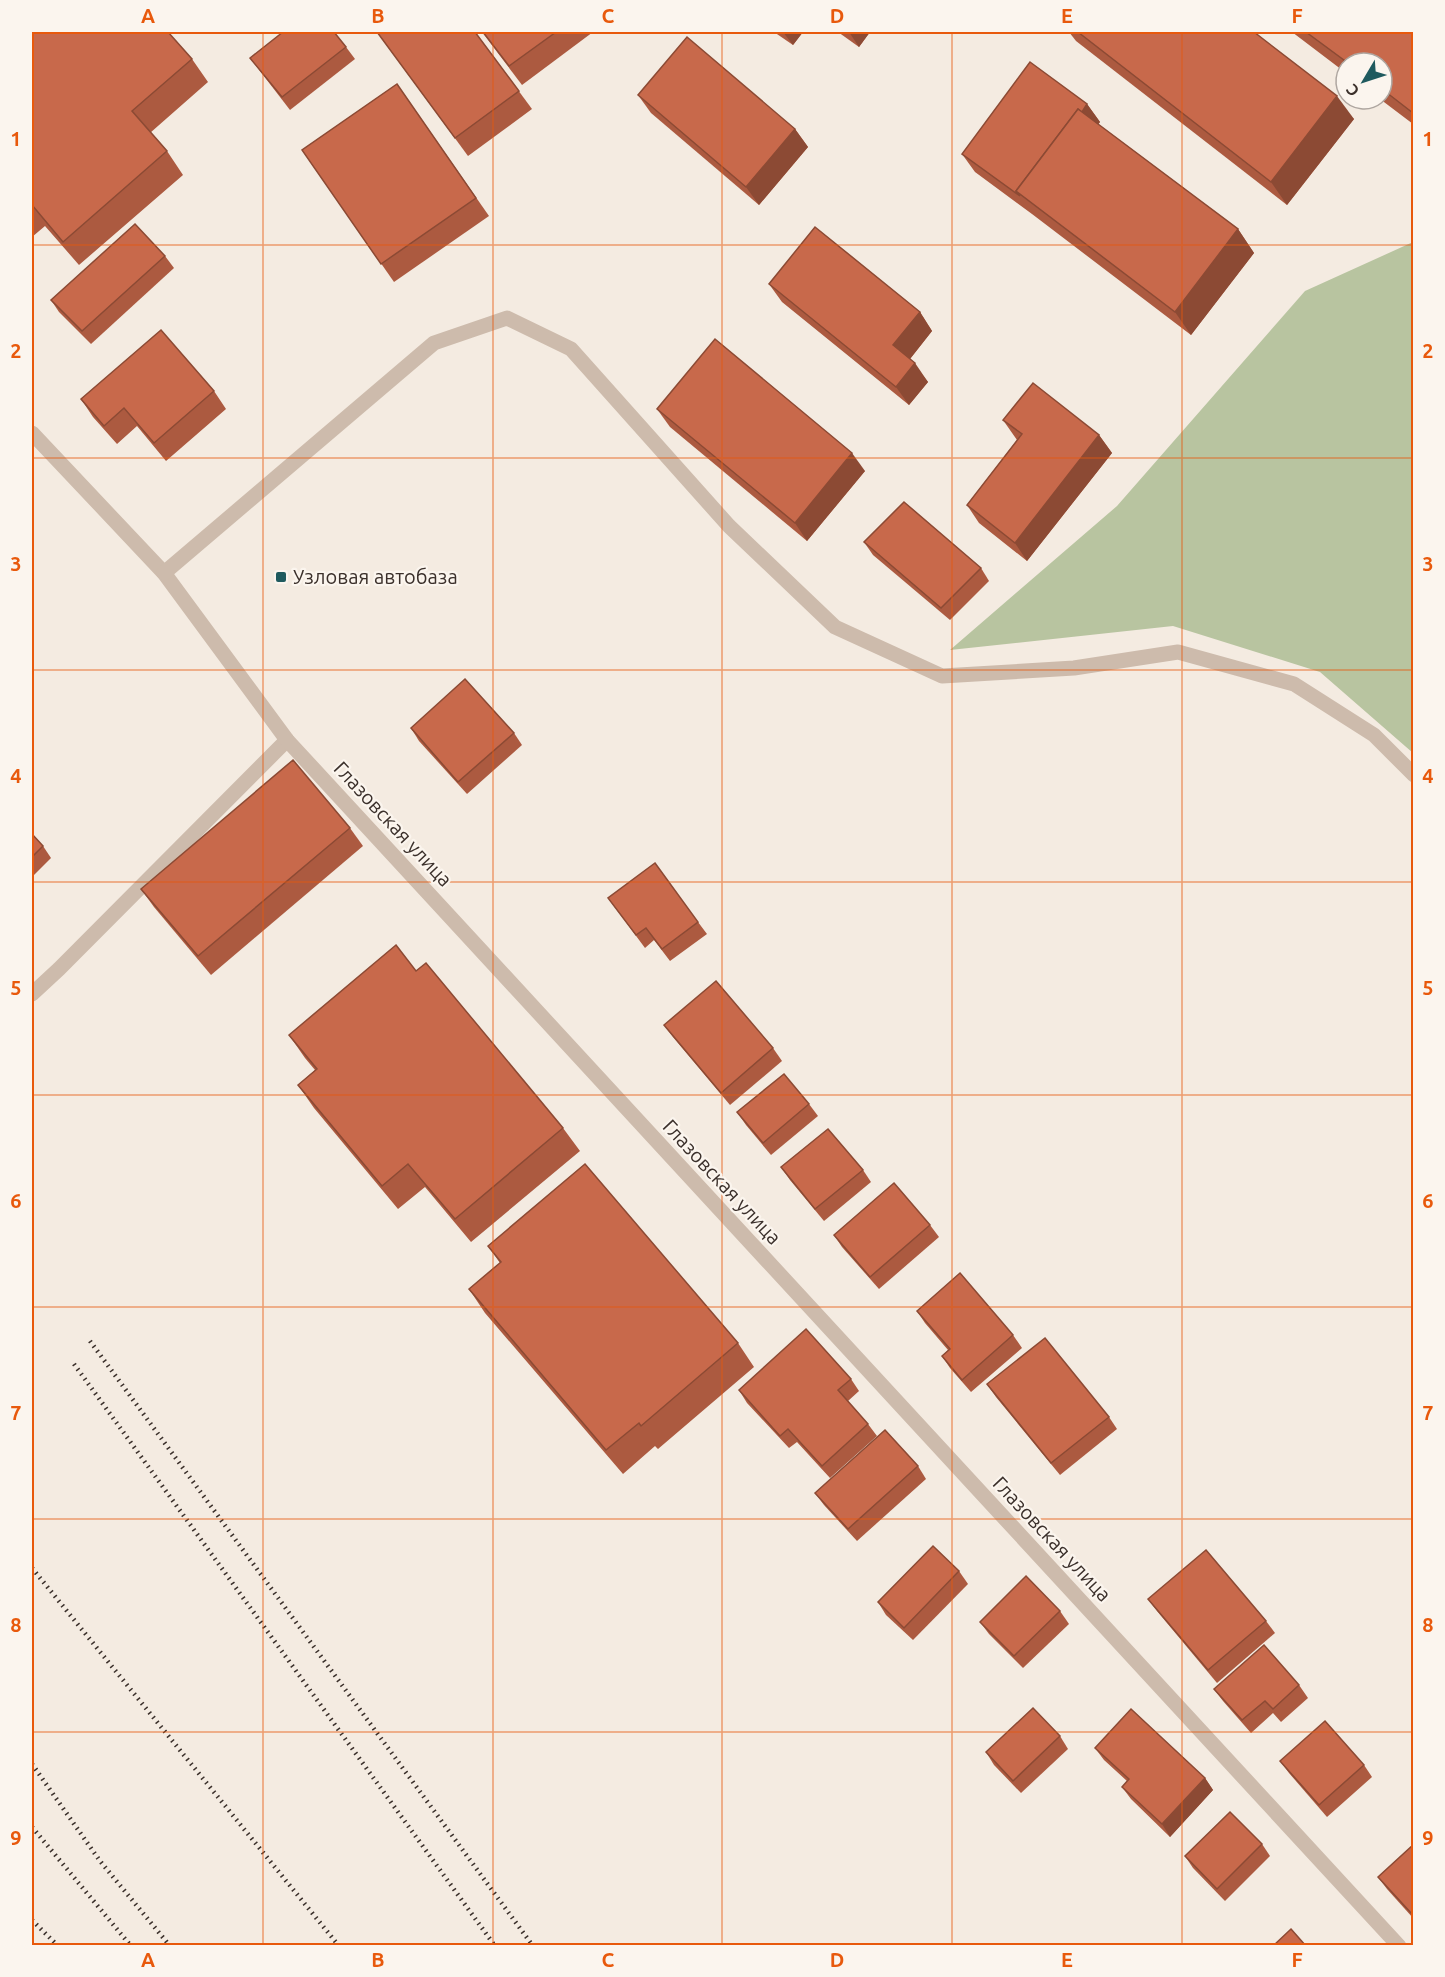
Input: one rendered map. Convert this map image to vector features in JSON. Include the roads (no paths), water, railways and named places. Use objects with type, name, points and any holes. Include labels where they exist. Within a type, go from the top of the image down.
[{"type":"street","points":[[164,573],[435,343],[507,318],[571,349],[729,526],[835,627],[942,676],[1074,668],[1178,652],[1294,684],[1374,735],[1413,775]]},
{"type":"street","name":"Глазовская улица","points":[[32,433],[164,573],[287,740],[1399,1946]]},
{"type":"street","points":[[32,994],[287,740]]},
{"type":"railway","points":[[90,1341],[533,1946]]},
{"type":"railway","points":[[74,1364],[495,1946]]},
{"type":"railway","points":[[32,1568],[339,1946]]},
{"type":"railway","points":[[32,1764],[100,1861],[170,1946]]},
{"type":"railway","points":[[32,1827],[131,1946]]},
{"type":"railway","points":[[32,1920],[58,1946]]},
{"type":"place","name":"Узловая автобаза","points":[[281,577]]}]
